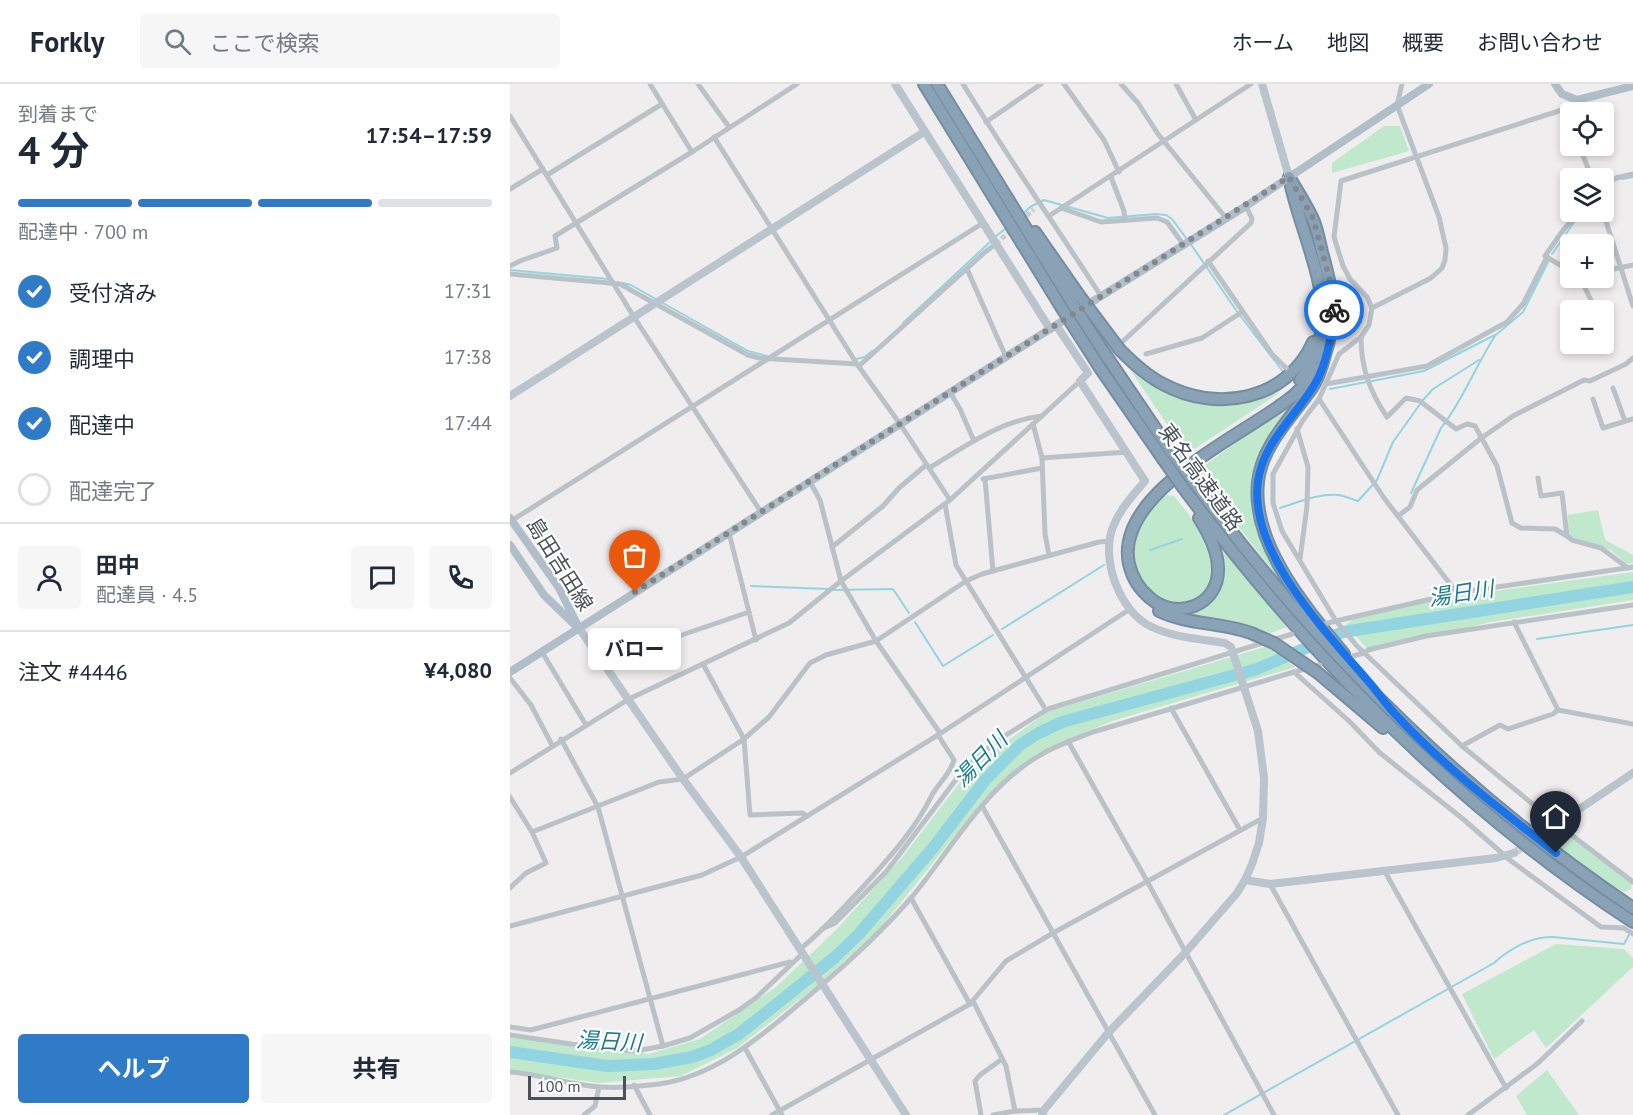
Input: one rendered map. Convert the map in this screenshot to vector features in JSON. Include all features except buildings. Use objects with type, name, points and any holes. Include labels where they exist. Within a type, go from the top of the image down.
[{"type":"highway","name":"東名高速道路","points":[[924,84],[1109,360],[1165,458]]},
{"type":"highway","name":"東名高速道路","points":[[937,84],[1072,303],[1100,368],[1133,417],[1321,666]]},
{"type":"highway","points":[[1289,177],[1294,202],[1315,271],[1323,311],[1323,328],[1318,345],[1304,376],[1293,388],[1158,484],[1134,512],[1124,537],[1122,554],[1127,576],[1133,588],[1149,604],[1171,616],[1251,633],[1321,666],[1472,800],[1546,860],[1633,922]]},
{"type":"highway","points":[[1289,177],[1313,218],[1331,284],[1334,304],[1326,354],[1314,385],[1278,433],[1265,455],[1260,473],[1257,495],[1266,536],[1279,564],[1320,628],[1394,713],[1468,782],[1513,819],[1581,872],[1633,908]]},
{"type":"highway","points":[[1072,303],[1143,371],[1183,393],[1210,399],[1242,398],[1265,391],[1294,371],[1311,346],[1323,311]]},
{"type":"highway","points":[[1183,484],[1207,531],[1218,567],[1217,581],[1209,596],[1196,606],[1181,610],[1157,604],[1137,584],[1130,568],[1128,550],[1137,519],[1158,492],[1181,472],[1294,395],[1311,377],[1326,354]]},
{"type":"highway","name":"東名高速道路","points":[[1183,484],[1320,628]]},
{"type":"main road","name":"島田吉田線","points":[[510,672],[1184,243],[1246,206],[1429,84]]},
{"type":"main road","points":[[1555,84],[1562,94],[1577,100],[1633,86]]},
{"type":"main road","name":"島田吉田線","points":[[511,520],[559,588],[579,628]]},
{"type":"main road","name":"島田吉田線","points":[[510,545],[544,595],[579,628]]},
{"type":"street","points":[[650,84],[692,152]]},
{"type":"street","points":[[698,84],[729,127]]},
{"type":"street","points":[[510,266],[557,248],[555,236],[797,84]]},
{"type":"street","points":[[895,84],[994,241],[1053,327],[1088,373]]},
{"type":"street","points":[[963,84],[1101,296]]},
{"type":"street","points":[[986,122],[1041,84]]},
{"type":"street","points":[[1064,84],[1104,140],[1119,172]]},
{"type":"street","points":[[1121,84],[1226,218]]},
{"type":"street","points":[[1176,84],[1196,120]]},
{"type":"street","points":[[1049,216],[1251,84]]},
{"type":"street","points":[[1262,84],[1289,177]]},
{"type":"street","points":[[1372,309],[1431,278],[1442,268],[1445,260],[1446,248],[1439,217],[1397,105],[1402,84]]},
{"type":"street","points":[[547,175],[662,104]]},
{"type":"street","points":[[1560,111],[1341,181],[1334,237],[1343,266],[1372,309],[1369,325],[1361,337],[1339,354],[1319,399],[1297,429],[1274,474],[1273,502],[1282,531],[1337,622],[1357,646],[1462,746],[1557,825],[1633,882]]},
{"type":"street","points":[[510,116],[634,317],[761,513]]},
{"type":"street","points":[[510,396],[924,132]]},
{"type":"street","points":[[714,137],[857,364],[900,424],[948,502],[956,564],[1046,710]]},
{"type":"street","points":[[510,189],[543,168]]},
{"type":"street","points":[[1614,179],[1633,174]]},
{"type":"street","points":[[1110,177],[1125,220]]},
{"type":"street","points":[[1034,209],[1042,205]]},
{"type":"street","points":[[510,773],[629,699],[789,623],[948,502],[976,479],[1251,223],[1252,219],[1246,206]]},
{"type":"street","points":[[1061,208],[1101,222],[1157,218],[1167,222],[1184,243]]},
{"type":"street","points":[[1326,384],[1427,366],[1507,322],[1523,304],[1547,257],[1545,256],[1570,222]]},
{"type":"street","points":[[1606,222],[1633,306]]},
{"type":"street","points":[[511,520],[983,223]]},
{"type":"street","points":[[510,274],[620,284],[658,301],[748,355],[769,359],[857,364],[967,269],[994,241]]},
{"type":"street","points":[[1547,257],[1560,265]]},
{"type":"street","points":[[1208,261],[1272,354],[1287,369]]},
{"type":"street","points":[[1614,269],[1633,265]]},
{"type":"street","points":[[967,269],[1006,357]]},
{"type":"street","points":[[1146,354],[1202,338],[1242,312]]},
{"type":"street","points":[[1361,337],[1361,354],[1367,378],[1375,399],[1387,417],[1406,398],[1423,403],[1456,429],[1467,424],[1475,426],[1480,439],[1497,466],[1512,523],[1521,528],[1556,529],[1572,540],[1601,548],[1630,567]]},
{"type":"street","points":[[1398,516],[1410,507],[1417,490],[1480,439],[1513,416],[1584,380],[1590,381],[1626,364],[1633,358]]},
{"type":"street","points":[[993,1115],[1015,1111],[1043,1112],[1108,1033],[1185,953],[1237,893],[1245,880],[1259,843],[1263,818],[1264,778],[1258,731],[1231,647],[1225,643],[1173,635],[1150,627],[1130,609],[1113,578],[1109,560],[1112,529],[1119,515],[1145,481],[1080,381]]},
{"type":"street","points":[[1613,388],[1625,421]]},
{"type":"street","points":[[950,392],[974,441]]},
{"type":"street","points":[[1319,399],[1371,480],[1457,593]]},
{"type":"street","points":[[1593,399],[1603,428],[1633,419]]},
{"type":"street","points":[[832,547],[883,506],[899,488],[927,467],[1008,424],[1029,417],[1042,416]]},
{"type":"street","points":[[1033,424],[1042,458],[1045,534],[1050,555]]},
{"type":"street","points":[[1297,429],[1308,467],[1307,504],[1300,559]]},
{"type":"street","points":[[1042,458],[1127,452]]},
{"type":"street","points":[[976,479],[1041,468]]},
{"type":"street","points":[[1538,478],[1541,496],[1562,493],[1567,536]]},
{"type":"street","points":[[985,479],[993,571]]},
{"type":"street","points":[[510,1035],[636,1051],[690,1038],[739,1010],[757,997],[801,953],[893,854],[928,807],[933,794],[952,769],[954,760],[939,734],[876,641],[849,594],[840,584],[820,500],[810,482]]},
{"type":"street","points":[[729,533],[756,640]]},
{"type":"street","points":[[532,832],[659,782],[683,779],[744,739],[769,717],[810,663],[826,655],[876,641],[966,582],[993,571],[1110,541]]},
{"type":"street","points":[[1320,628],[1457,593],[1630,567]]},
{"type":"street","points":[[1345,655],[1364,653],[1368,650],[1426,636],[1633,605]]},
{"type":"street","points":[[510,926],[702,874],[741,857],[939,734],[1130,609]]},
{"type":"street","points":[[603,662],[749,612]]},
{"type":"street","points":[[1514,622],[1558,710]]},
{"type":"street","points":[[579,628],[683,779],[741,857],[906,1115]]},
{"type":"street","points":[[822,929],[835,923],[856,905],[886,872],[964,769],[998,740],[1046,710],[1107,689],[1169,673],[1297,634]]},
{"type":"street","points":[[542,652],[586,725]]},
{"type":"street","points":[[703,664],[744,739],[750,814],[802,813],[807,816]]},
{"type":"street","points":[[510,1072],[599,1087],[651,1085],[693,1076],[745,1048],[823,985],[876,937],[911,898],[982,806],[1021,768],[1041,754],[1068,741],[1244,685],[1321,666]]},
{"type":"street","points":[[1294,672],[1349,721],[1380,753],[1463,819],[1504,856],[1601,927],[1624,927],[1633,934]]},
{"type":"street","points":[[510,678],[531,705],[552,746]]},
{"type":"street","points":[[1171,708],[1240,830]]},
{"type":"street","points":[[1462,746],[1500,725],[1508,729],[1553,714],[1558,710],[1633,724]]},
{"type":"street","points":[[561,740],[598,807],[663,1046]]},
{"type":"street","points":[[1068,741],[1274,1115]]},
{"type":"street","points":[[953,764],[964,769]]},
{"type":"street","points":[[1557,825],[1633,773]]},
{"type":"street","points":[[510,797],[532,832],[546,863],[526,873],[510,888]]},
{"type":"street","points":[[982,806],[1155,1115]]},
{"type":"street","points":[[772,1115],[781,1113],[971,1002],[1006,961],[1263,818]]},
{"type":"street","points":[[1245,880],[1270,884],[1514,853]]},
{"type":"street","points":[[1384,870],[1506,1088]]},
{"type":"street","points":[[1270,884],[1398,1115]]},
{"type":"street","points":[[911,898],[1006,1066],[1015,1111]]},
{"type":"street","points":[[510,1027],[531,1030],[793,961]]},
{"type":"street","points":[[1468,1115],[1537,1064],[1582,1021]]},
{"type":"street","points":[[745,1048],[781,1113]]},
{"type":"street","points":[[981,1115],[975,1081],[1002,1059]]},
{"type":"street","points":[[634,1086],[650,1115]]},
{"type":"street","points":[[584,1115],[595,1106],[599,1087]]},
{"type":"green space","points":[[1384,126],[1400,126],[1409,151],[1332,173],[1332,163]]},
{"type":"green space","points":[[1125,362],[1161,388],[1180,397],[1199,402],[1218,404],[1238,402],[1282,391],[1187,454]]},
{"type":"green space","points":[[1291,402],[1294,406],[1266,446],[1258,524],[1280,580],[1196,472]]},
{"type":"green space","points":[[1161,495],[1174,496],[1199,529],[1211,555],[1213,568],[1210,581],[1203,593],[1186,604],[1169,603],[1153,594],[1141,579],[1134,561],[1132,547],[1139,523],[1146,510]]},
{"type":"green space","points":[[1598,510],[1605,540],[1633,555],[1633,563],[1627,564],[1611,550],[1569,536],[1568,515]]},
{"type":"green space","points":[[1219,541],[1287,627],[1268,634],[1230,621],[1184,614],[1198,607],[1210,595],[1219,580],[1223,559]]},
{"type":"green space","points":[[1633,572],[1633,600],[1491,622],[1368,650],[1346,624],[1361,615],[1459,596]]},
{"type":"green space","points":[[1268,646],[1295,667],[1112,721],[1037,753],[986,797],[878,931],[813,989],[737,1048],[681,1076],[598,1083],[510,1070],[510,1035],[649,1054],[700,1039],[776,987],[837,929],[904,855],[971,768],[1047,712]]},
{"type":"green space","points":[[1557,828],[1632,883],[1631,889],[1624,892],[1594,875],[1561,851],[1550,836]]},
{"type":"green space","points":[[1556,944],[1624,949],[1633,958],[1633,967],[1546,1048],[1534,1030],[1494,1059],[1462,994]]},
{"type":"green space","points":[[1547,1070],[1579,1115],[1527,1115],[1516,1096]]},
{"type":"waterway","points":[[1622,179],[1633,177]]},
{"type":"waterway","points":[[1024,213],[1044,200],[1108,218],[1166,215],[1172,219],[1186,238]]},
{"type":"waterway","points":[[1552,254],[1574,222]]},
{"type":"waterway","points":[[995,237],[1005,229]]},
{"type":"waterway","points":[[903,323],[991,241]]},
{"type":"waterway","points":[[1190,243],[1236,310],[1284,373]]},
{"type":"waterway","points":[[1330,389],[1424,371],[1497,334],[1523,312],[1548,262]]},
{"type":"waterway","points":[[510,270],[609,279]]},
{"type":"waterway","points":[[623,283],[631,285],[748,351],[767,356]]},
{"type":"waterway","points":[[1411,493],[1441,428],[1456,407],[1495,336]]},
{"type":"waterway","points":[[856,359],[865,357],[872,351]]},
{"type":"waterway","points":[[1280,508],[1324,495],[1339,495],[1358,501],[1377,480],[1393,442],[1423,400],[1433,389],[1479,360]]},
{"type":"waterway","points":[[1150,550],[1182,539]]},
{"type":"waterway","points":[[1002,629],[1104,565]]},
{"type":"waterway","points":[[751,586],[829,589]]},
{"type":"waterway","name":"湯日川","points":[[510,1052],[607,1066],[654,1064],[692,1057],[711,1050],[739,1034],[834,958],[858,935],[933,848],[986,779],[1021,744],[1062,722],[1257,669],[1343,632],[1633,587]]},
{"type":"waterway","points":[[834,590],[893,589],[909,613]]},
{"type":"waterway","points":[[915,622],[943,666],[993,635]]},
{"type":"waterway","points":[[1537,639],[1633,625]]},
{"type":"waterway","points":[[1224,1115],[1494,963],[1521,944],[1545,937],[1624,944],[1629,935]]},
{"type":"tunnel","points":[[1021,221],[1034,209]]},
{"type":"tunnel","points":[[996,244],[1012,229]]},
{"type":"tunnel","points":[[1514,853],[1557,824]]},
{"type":"way so far","points":[[635,592],[1289,177],[1313,218],[1331,284],[1334,310]]},
{"type":"place","name":"バロー","points":[[635,592]]},
{"type":"route","points":[[1334,310],[1329,344],[1318,378],[1270,444],[1265,455],[1257,495],[1266,536],[1279,564],[1307,609],[1394,713],[1476,789],[1556,853]]}]
